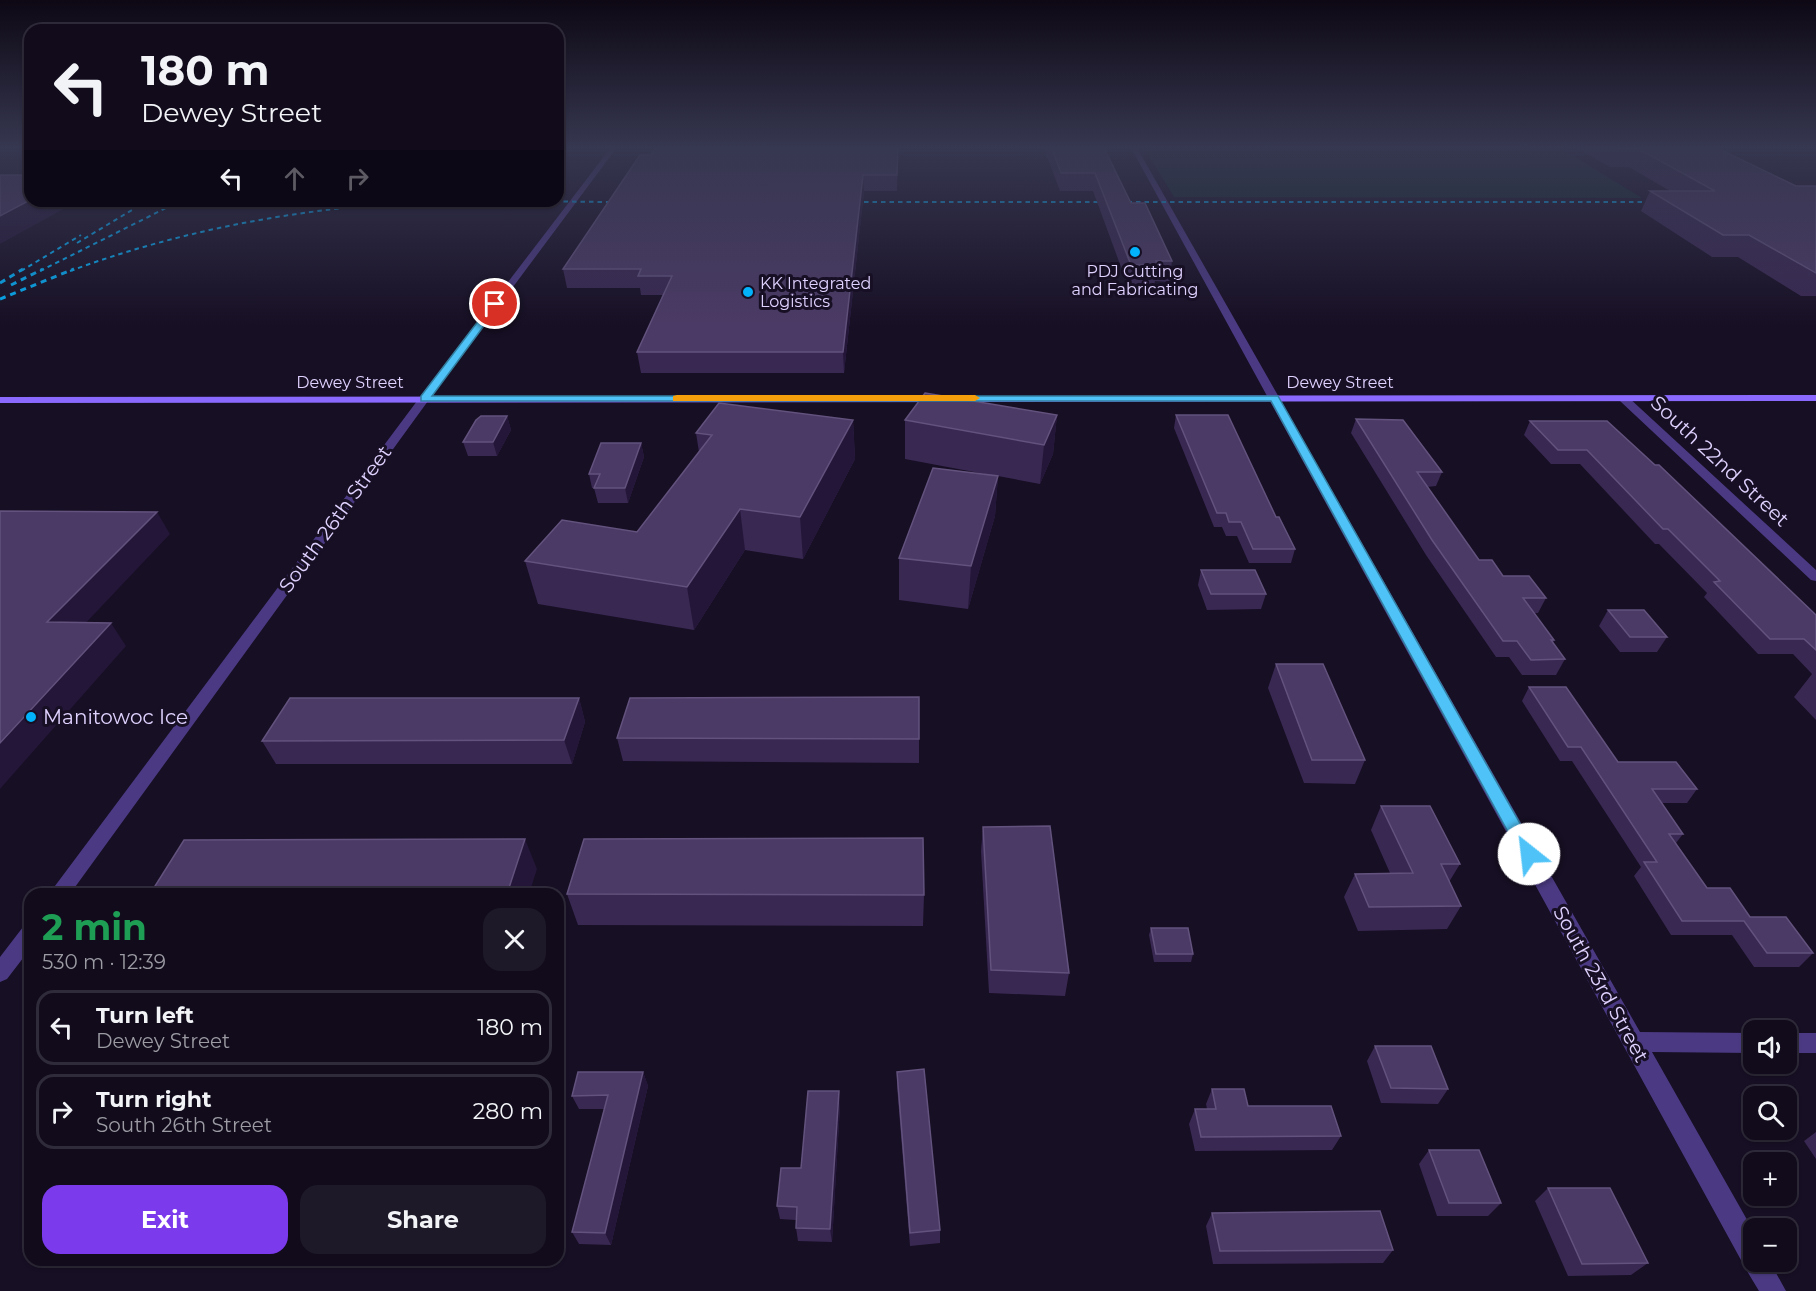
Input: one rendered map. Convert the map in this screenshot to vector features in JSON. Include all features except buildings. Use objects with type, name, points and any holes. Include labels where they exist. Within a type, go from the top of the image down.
[{"type":"street","name":"South 26th Street","points":[[62,888],[570,206]]},
{"type":"street","name":"South 23rd Street","points":[[1166,206],[1743,1237]]},
{"type":"street","name":"Dewey Street","points":[[0,400],[1816,398]]},
{"type":"street","name":"South 22nd Street","points":[[1624,399],[1816,577]]},
{"type":"street","points":[[0,973],[24,941]]},
{"type":"street","points":[[1634,1042],[1743,1043]]},
{"type":"street","points":[[1797,1043],[1816,1044]]},
{"type":"street","points":[[1762,1272],[1773,1291]]},
{"type":"railway","points":[[77,243],[137,207]]},
{"type":"railway","points":[[40,271],[168,207]]},
{"type":"railway","points":[[70,271],[192,234],[275,217],[351,207]]},
{"type":"railway","points":[[21,271],[81,235]]},
{"type":"railway","points":[[0,283],[23,269]]},
{"type":"railway","points":[[11,285],[43,269]]},
{"type":"railway","points":[[0,299],[74,269]]},
{"type":"slow traffic","points":[[677,398],[975,398]]},
{"type":"place","name":"PDJ Cutting and Fabricating","points":[[1135,252]]},
{"type":"place","name":"KK Integrated Logistics","points":[[748,292]]},
{"type":"place","name":"Manitowoc Ice","points":[[31,717]]},
{"type":"route","points":[[495,304],[424,399],[1275,398],[1529,854]]}]
